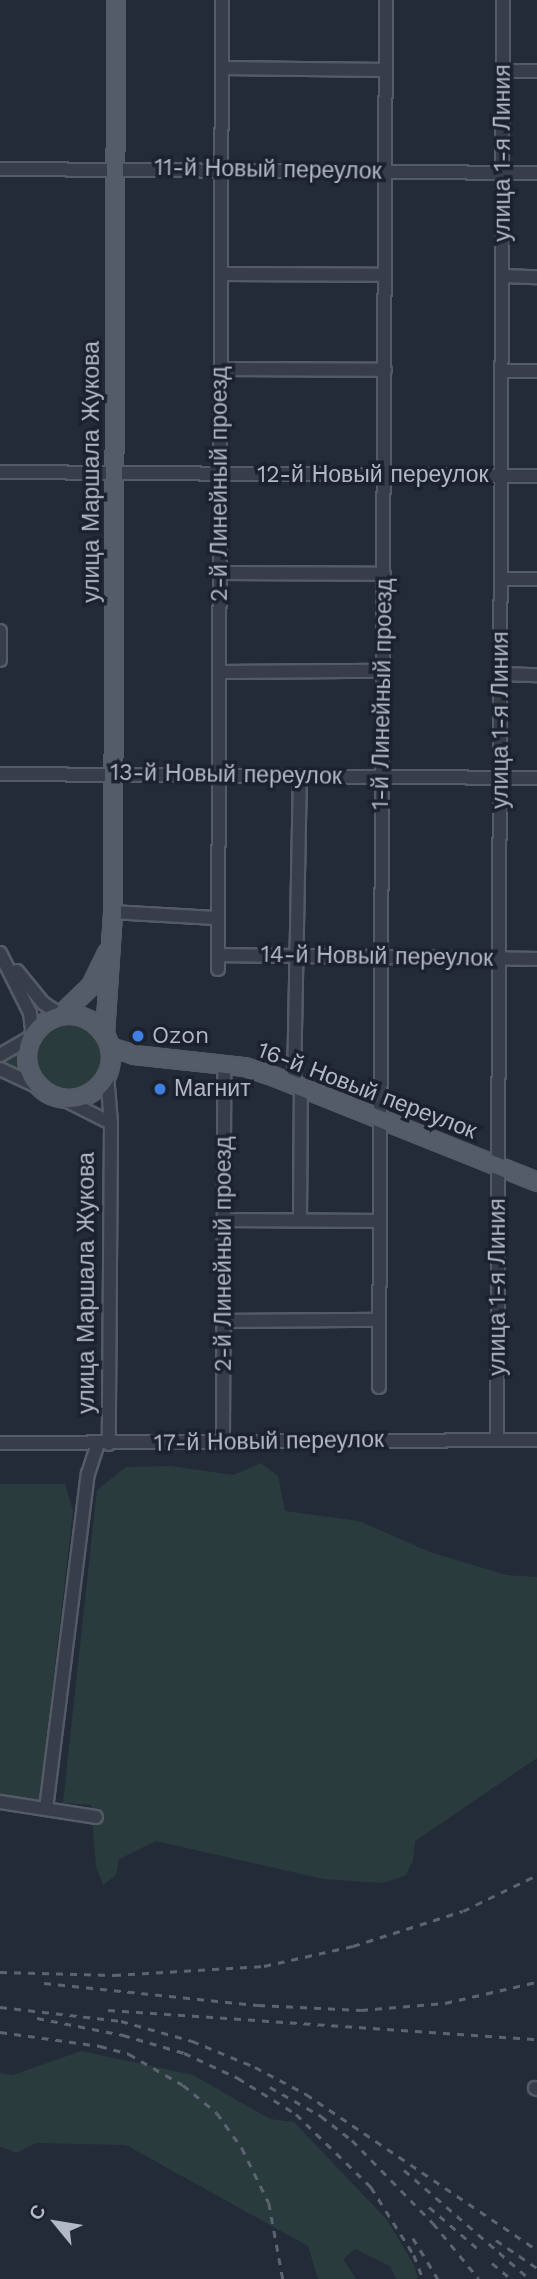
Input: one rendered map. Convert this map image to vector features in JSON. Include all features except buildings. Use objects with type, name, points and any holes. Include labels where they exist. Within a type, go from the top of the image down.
[{"type":"main road","name":"улица Маршала Жукова","points":[[108,1041],[113,912],[116,0]]},
{"type":"main road","name":"улица Маршала Жукова","points":[[61,1015],[91,986],[111,944]]},
{"type":"main road","points":[[108,1074],[108,1041],[87,1018],[61,1015],[41,1025],[33,1036],[28,1063],[41,1088],[61,1098],[90,1093],[108,1074],[134,1055]]},
{"type":"main road","name":"16-й Новый переулок","points":[[108,1041],[134,1055],[245,1067],[380,1117],[537,1182]]},
{"type":"street","name":"2-й Линейный проезд","points":[[218,962],[222,0]]},
{"type":"street","name":"1-й Линейный проезд","points":[[379,1387],[387,0]]},
{"type":"street","name":"улица 1-я Линия","points":[[496,1440],[502,674],[503,0]]},
{"type":"street","points":[[222,68],[386,70]]},
{"type":"street","points":[[503,71],[537,71]]},
{"type":"street","name":"11-й Новый переулок","points":[[0,169],[116,167],[537,173]]},
{"type":"street","points":[[221,274],[385,275]]},
{"type":"street","points":[[502,276],[537,277]]},
{"type":"street","points":[[220,369],[385,370]]},
{"type":"street","points":[[502,371],[537,371]]},
{"type":"street","name":"12-й Новый переулок","points":[[0,472],[115,470],[220,474],[537,476]]},
{"type":"street","points":[[220,573],[384,574]]},
{"type":"street","points":[[501,579],[537,579]]},
{"type":"street","points":[[0,631],[0,660]]},
{"type":"street","points":[[219,672],[382,671]]},
{"type":"street","points":[[502,674],[537,675]]},
{"type":"street","name":"13-й Новый переулок","points":[[0,774],[113,772],[219,776],[537,778]]},
{"type":"street","points":[[300,776],[297,956],[300,1220]]},
{"type":"street","points":[[113,912],[218,918]]},
{"type":"street","points":[[0,952],[43,1003],[61,1015]]},
{"type":"street","points":[[0,952],[30,1013],[33,1036],[0,1055]]},
{"type":"street","name":"14-й Новый переулок","points":[[218,962],[297,956],[537,960]]},
{"type":"street","name":"2-й Линейный проезд","points":[[223,1443],[224,1065]]},
{"type":"street","points":[[1,1071],[41,1088]]},
{"type":"street","name":"улица Маршала Жукова","points":[[46,1809],[88,1474],[104,1444],[111,1123],[108,1074]]},
{"type":"street","name":"улица Маршала Жукова","points":[[61,1098],[111,1123]]},
{"type":"street","points":[[224,1220],[379,1221]]},
{"type":"street","points":[[223,1321],[379,1320]]},
{"type":"street","name":"17-й Новый переулок","points":[[0,1443],[537,1440]]},
{"type":"street","points":[[0,1802],[96,1817]]},
{"type":"shaded area","points":[[69,1021],[89,1027],[99,1037],[105,1057],[99,1077],[89,1087],[69,1093],[49,1087],[39,1077],[33,1057],[39,1037],[49,1027]]},
{"type":"shaded area","points":[[19,1048],[20,1072],[0,1063]]},
{"type":"shaded area","points":[[261,1463],[278,1476],[285,1511],[359,1521],[430,1552],[506,1575],[537,1577],[537,1758],[415,1841],[413,1861],[405,1876],[382,1883],[323,1879],[156,1841],[119,1859],[116,1875],[103,1885],[96,1867],[91,1805],[63,1803],[97,1490],[126,1467],[170,1466],[233,1475]]},
{"type":"shaded area","points":[[0,1484],[65,1484],[73,1511],[39,1802],[0,1796]]},
{"type":"shaded area","points":[[81,2051],[193,2075],[270,2119],[294,2122],[387,2220],[414,2265],[418,2279],[396,2279],[390,2266],[355,2249],[343,2259],[356,2279],[318,2279],[308,2246],[126,2145],[36,2143],[16,2153],[0,2146],[0,2073],[13,2075]]},
{"type":"railway","points":[[0,1972],[114,1975],[264,1966],[353,1946],[463,1911],[537,1875]]},
{"type":"railway","points":[[44,1983],[258,2005],[361,2010],[445,2003],[537,1982]]},
{"type":"railway","points":[[0,2007],[121,2021],[192,2041],[255,2067],[306,2094],[537,2250]]},
{"type":"railway","points":[[108,2010],[537,2039]]},
{"type":"railway","points":[[37,2018],[123,2035],[184,2053],[238,2078],[296,2114],[371,2187],[414,2255],[423,2279]]},
{"type":"railway","points":[[0,2032],[100,2046],[129,2054],[183,2085],[217,2113],[242,2148],[269,2203],[283,2279]]},
{"type":"railway","points":[[270,2087],[321,2116],[352,2140],[433,2223],[479,2279]]},
{"type":"railway","points":[[404,2170],[530,2279]]},
{"type":"railway","points":[[429,2207],[477,2248]]},
{"type":"railway","points":[[413,2238],[438,2279]]},
{"type":"railway","points":[[496,2240],[537,2268]]},
{"type":"railway","points":[[492,2263],[511,2279]]},
{"type":"place","name":"Ozon","points":[[138,1036]]},
{"type":"place","name":"Магнит","points":[[160,1089]]}]
